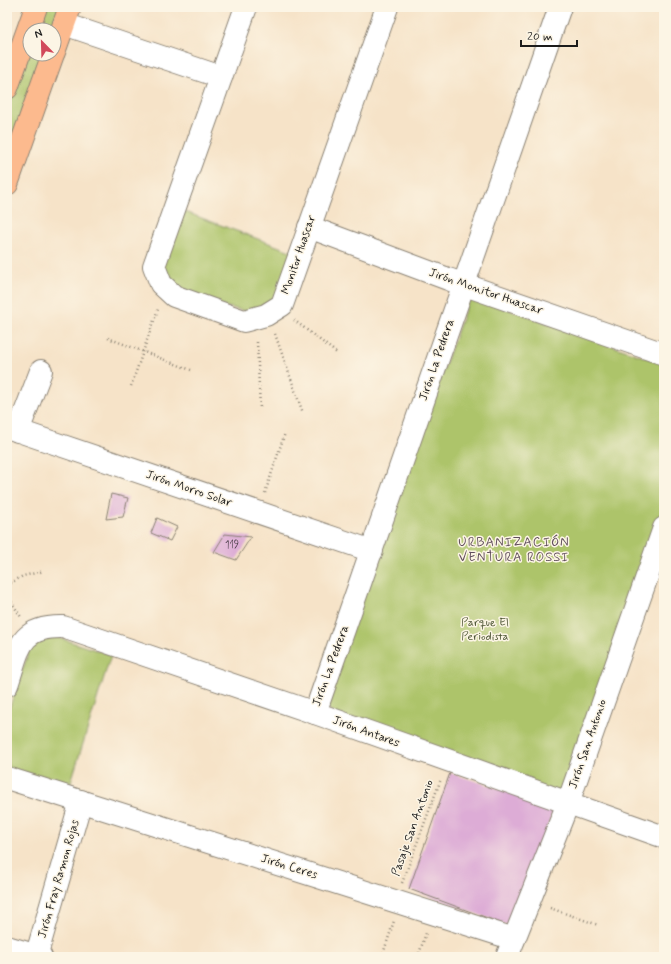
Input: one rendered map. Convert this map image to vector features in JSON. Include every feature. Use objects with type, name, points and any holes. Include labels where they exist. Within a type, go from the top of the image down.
[{"type":"main road","points":[[7,88],[36,7]]},
{"type":"main road","points":[[62,30],[67,16]]},
{"type":"main road","points":[[7,184],[51,62]]},
{"type":"street","name":"Monitor Huascar","points":[[246,7],[154,266],[161,284],[174,296],[244,321],[266,315],[282,305],[387,7]]},
{"type":"street","name":"Jirón La Pedrera","points":[[314,713],[372,551],[463,284],[560,7]]},
{"type":"street","points":[[67,16],[221,77]]},
{"type":"street","name":"Jirón Monitor Huascar","points":[[309,227],[463,284],[664,354]]},
{"type":"street","points":[[12,429],[41,371]]},
{"type":"street","name":"Jirón Morro Solar","points":[[12,429],[372,551]]},
{"type":"street","name":"Jirón San Antonio","points":[[510,948],[568,803],[664,528]]},
{"type":"street","name":"Jirón Antares","points":[[30,634],[36,630],[48,627],[63,627],[314,713],[664,838]]},
{"type":"street","points":[[7,686],[21,646],[30,634]]},
{"type":"street","points":[[7,778],[73,799]]},
{"type":"street","name":"Jirón Ceres","points":[[73,799],[396,907],[510,948]]},
{"type":"street","name":"Jirón Fray Ramon Rojas","points":[[38,957],[73,799]]},
{"type":"street","points":[[7,947],[38,957]]},
{"type":"path","points":[[131,386],[158,308]]},
{"type":"path","points":[[293,319],[338,354]]},
{"type":"path","points":[[275,334],[303,413]]},
{"type":"path","points":[[108,338],[191,370]]},
{"type":"path","points":[[257,342],[260,409]]},
{"type":"path","points":[[258,512],[285,433]]},
{"type":"path","points":[[7,585],[23,576],[44,571]]},
{"type":"path","points":[[7,595],[30,634]]},
{"type":"path","name":"Pasaje San Antonio","points":[[382,957],[396,907],[447,761]]},
{"type":"path","points":[[550,908],[598,925]]},
{"type":"path","points":[[418,957],[427,930]]},
{"type":"green space","points":[[44,7],[60,7],[55,22],[39,22]]},
{"type":"green space","points":[[25,62],[40,62],[7,154],[7,110]]},
{"type":"green space","points":[[180,210],[293,252],[278,302],[259,314],[186,298],[159,266]]},
{"type":"green space","name":"Parque El Periodista","points":[[470,296],[664,364],[664,505],[565,789],[554,792],[331,712],[324,703]]},
{"type":"green space","points":[[56,637],[111,655],[69,788],[11,770],[7,764],[7,715],[29,651],[37,642]]},
{"type":"building","points":[[111,494],[128,498],[123,517],[106,519]]},
{"type":"building","points":[[157,518],[177,527],[170,541],[151,533]]},
{"type":"building","points":[[225,534],[251,537],[236,560],[214,552]]},
{"type":"building","points":[[450,773],[555,806],[512,927],[409,889]]},
{"type":"district","name":"URBANIZACIÓN VENTURA ROSSI","points":[[514,550]]}]
